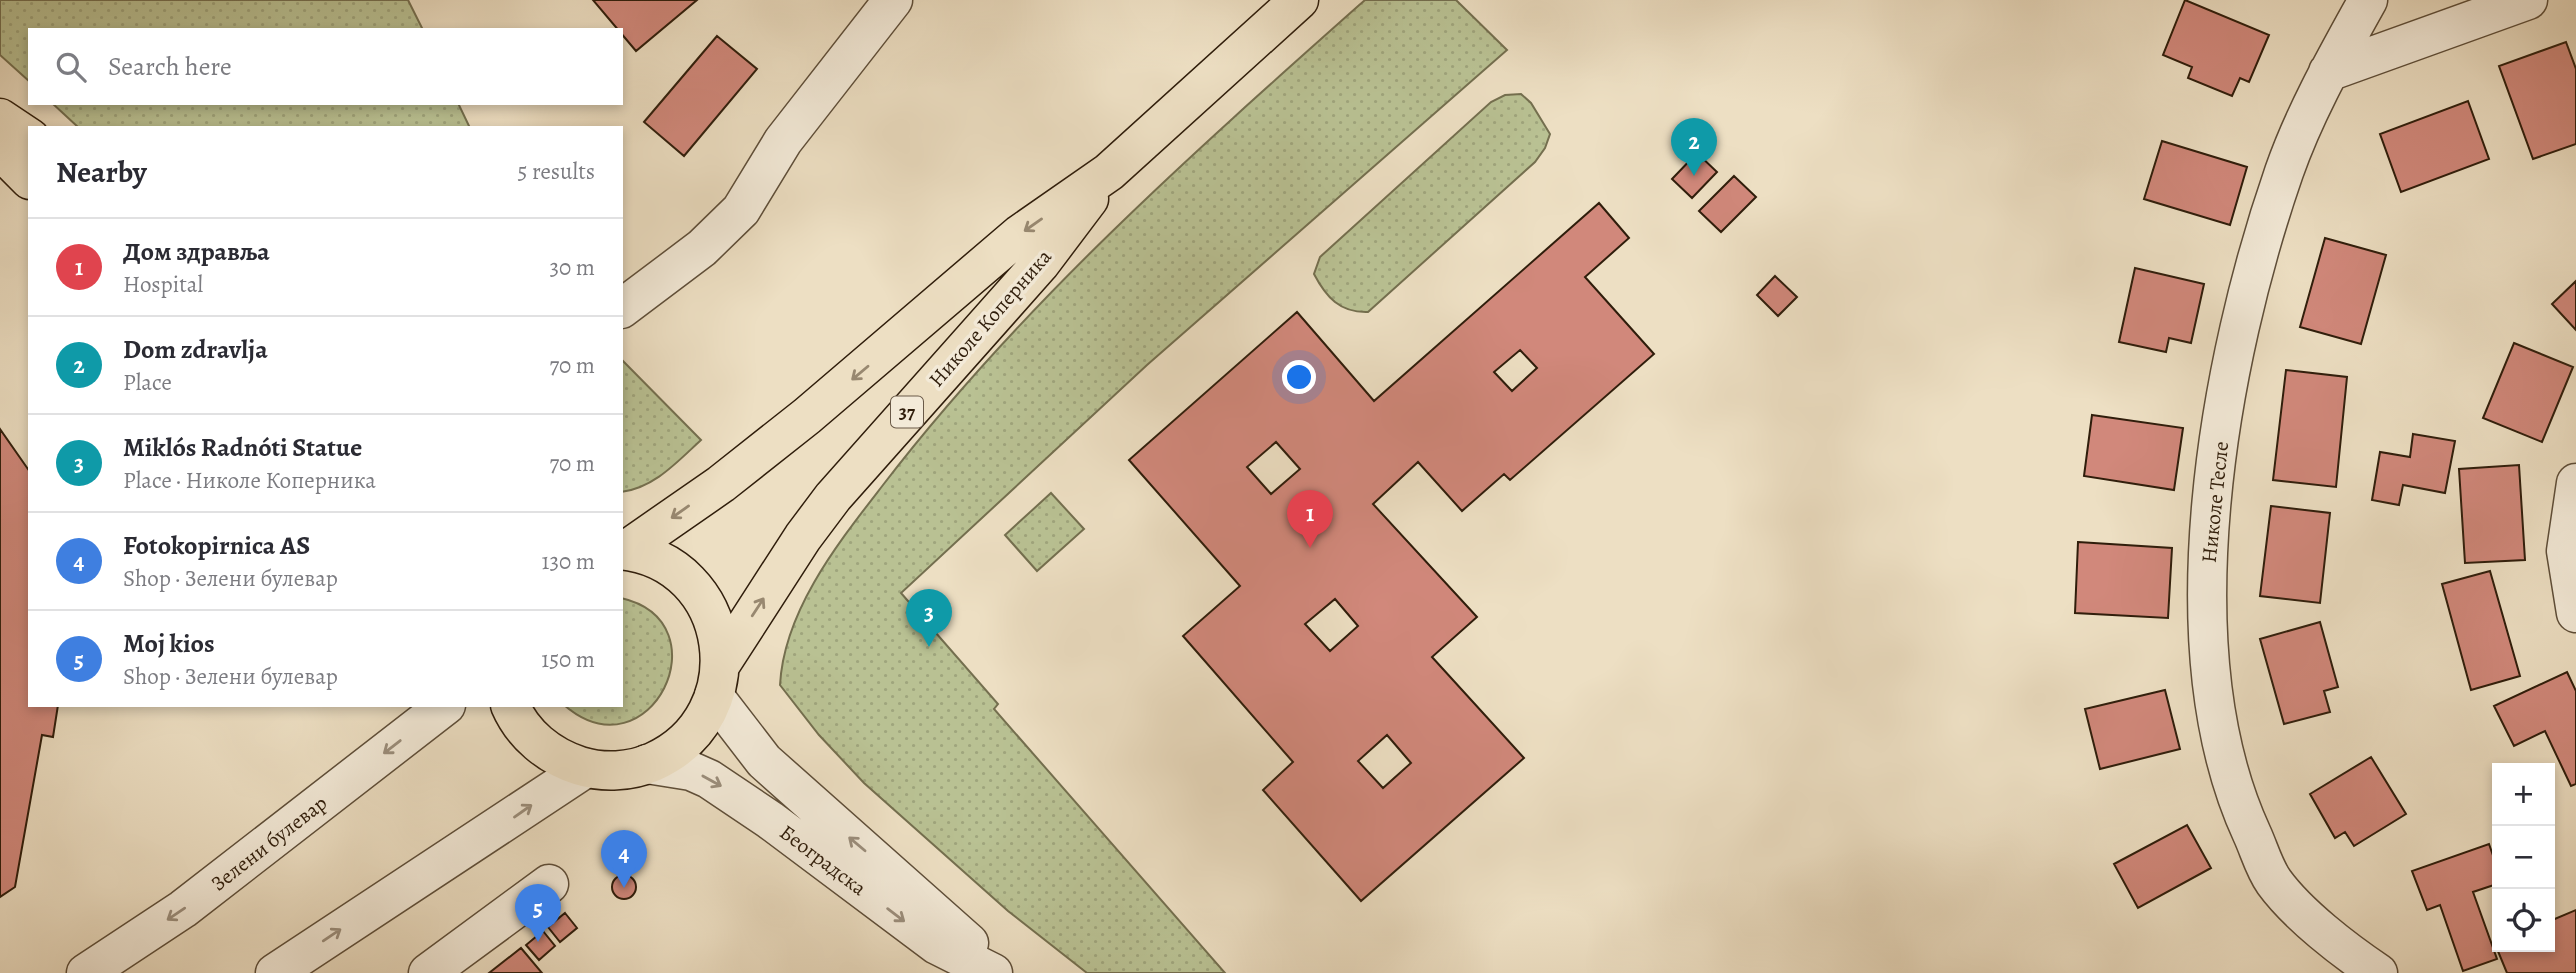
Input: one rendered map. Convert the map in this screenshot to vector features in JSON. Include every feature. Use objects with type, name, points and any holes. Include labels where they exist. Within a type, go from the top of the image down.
[{"type":"main road","name":"Николе Коперника","points":[[624,550],[721,484],[807,416],[1020,234],[1109,173],[1298,0]]},
{"type":"main road","points":[[0,118],[28,137]]},
{"type":"main road","points":[[0,150],[28,178]]},
{"type":"main road","name":"Николе Коперника","points":[[718,680],[803,537],[833,497],[1040,264],[1109,173]]},
{"type":"main road","name":"37","points":[[511,707],[525,730],[537,743],[552,754],[586,768],[617,771],[647,764],[689,738],[700,726],[718,680],[716,629],[701,596],[689,582],[660,561],[624,550]]},
{"type":"street","points":[[623,307],[702,248],[741,210],[783,141],[893,0]]},
{"type":"street","name":"Николе Тесле","points":[[2368,0],[2329,72],[2285,172],[2240,321],[2219,448],[2208,553],[2208,662],[2220,743],[2243,815],[2274,882],[2339,947],[2378,973]]},
{"type":"street","points":[[2329,72],[2528,0]]},
{"type":"street","points":[[2576,483],[2566,551],[2571,596],[2576,613]]},
{"type":"street","name":"Београдска","points":[[718,680],[771,769],[952,925],[995,973]]},
{"type":"street","name":"Зелени булевар","points":[[86,973],[183,909],[443,707]]},
{"type":"street","name":"Београдска","points":[[647,764],[691,771],[709,779],[770,820],[937,945],[995,973]]},
{"type":"street","points":[[275,973],[586,768]]},
{"type":"street","points":[[428,973],[549,884]]},
{"type":"green space","points":[[0,0],[408,0],[422,28],[28,28],[28,80],[0,55]]},
{"type":"green space","points":[[1365,0],[1456,0],[1507,50],[1147,365],[901,593],[998,704],[994,709],[1225,973],[1087,973],[1008,911],[864,783],[819,735],[780,685],[784,657],[803,604],[832,554],[883,485],[993,354],[1112,231],[1174,172]]},
{"type":"green space","points":[[1521,94],[1531,103],[1550,134],[1545,148],[1535,162],[1368,312],[1349,310],[1335,302],[1314,274],[1320,257],[1491,102],[1505,95]]},
{"type":"green space","points":[[54,105],[459,105],[469,126],[77,126]]},
{"type":"green space","points":[[623,361],[701,440],[654,480],[623,492]]},
{"type":"green space","points":[[1051,493],[1084,529],[1037,571],[1005,535]]},
{"type":"green space","points":[[623,599],[652,613],[668,635],[672,662],[664,688],[648,710],[624,723],[595,723],[567,707],[623,707]]},
{"type":"building","points":[[593,0],[697,0],[636,51],[623,36],[623,28],[617,28]]},
{"type":"building","points":[[2185,0],[2269,35],[2249,82],[2240,78],[2232,96],[2188,78],[2192,67],[2163,55]]},
{"type":"building","points":[[717,36],[757,69],[684,156],[644,122]]},
{"type":"building","points":[[2566,42],[2576,69],[2576,144],[2533,159],[2499,66]]},
{"type":"building","points":[[2468,101],[2489,159],[2401,192],[2380,134]]},
{"type":"building","points":[[2162,141],[2247,167],[2230,225],[2144,199]]},
{"type":"building","points":[[1697,153],[1717,172],[1692,198],[1672,179]]},
{"type":"building","points":[[1734,176],[1756,197],[1721,232],[1699,211]]},
{"type":"building","points":[[1599,203],[1629,238],[1585,277],[1654,354],[1510,480],[1504,474],[1462,511],[1418,462],[1373,504],[1477,617],[1432,657],[1524,758],[1361,901],[1263,790],[1293,762],[1183,636],[1240,586],[1129,460],[1297,312],[1374,401]],"holes":[[[1520,350],[1537,368],[1512,391],[1494,372]],[[1276,442],[1300,469],[1271,494],[1247,467]],[[1335,599],[1358,626],[1330,651],[1305,624]],[[1387,735],[1411,763],[1383,788],[1358,761]]]},
{"type":"building","points":[[2325,238],[2386,255],[2361,344],[2300,327]]},
{"type":"building","points":[[2135,268],[2204,284],[2191,343],[2169,338],[2166,352],[2119,342]]},
{"type":"building","points":[[1775,276],[1797,297],[1778,316],[1757,295]]},
{"type":"building","points":[[2576,281],[2576,330],[2552,304]]},
{"type":"building","points":[[2514,343],[2573,367],[2542,442],[2483,418]]},
{"type":"building","points":[[2286,370],[2347,377],[2336,487],[2273,480]]},
{"type":"building","points":[[2092,415],[2183,428],[2174,490],[2084,476]]},
{"type":"building","points":[[0,429],[28,469],[28,707],[58,707],[53,737],[42,735],[15,887],[0,897]]},
{"type":"building","points":[[2413,434],[2455,441],[2445,493],[2403,485],[2399,505],[2372,500],[2380,452],[2410,457]]},
{"type":"building","points":[[2519,465],[2525,560],[2465,563],[2459,469]]},
{"type":"building","points":[[2271,506],[2330,513],[2320,603],[2260,596]]},
{"type":"building","points":[[2078,542],[2172,548],[2168,618],[2075,613]]},
{"type":"building","points":[[2490,571],[2520,676],[2471,690],[2442,584]]},
{"type":"building","points":[[2320,622],[2338,687],[2324,691],[2330,712],[2284,724],[2260,639]]},
{"type":"building","points":[[2567,672],[2576,691],[2576,784],[2571,786],[2545,731],[2514,746],[2494,706]]},
{"type":"building","points":[[2165,690],[2180,749],[2100,769],[2085,709]]},
{"type":"building","points":[[2371,757],[2406,814],[2354,846],[2345,832],[2335,838],[2310,794]]},
{"type":"building","points":[[2187,825],[2211,868],[2138,908],[2114,864]]},
{"type":"building","points":[[2489,844],[2492,853],[2492,886],[2473,892],[2492,945],[2492,952],[2497,959],[2463,971],[2440,905],[2427,910],[2412,871]]},
{"type":"building","points":[[624,875],[635,882],[636,887],[629,898],[624,899],[613,892],[612,887],[619,876]]},
{"type":"building","points":[[2576,910],[2576,973],[2507,973],[2498,952],[2555,952],[2555,919]]},
{"type":"building","points":[[565,913],[577,928],[560,942],[548,927]]},
{"type":"building","points":[[543,931],[555,946],[539,960],[526,945]]},
{"type":"building","points":[[521,948],[542,973],[489,973]]},
{"type":"place","name":"Dom zdravlja","points":[[1694,176]]},
{"type":"place","name":"Дом здравља","points":[[1310,548]]},
{"type":"place","name":"Miklós Radnóti Statue","points":[[929,647]]},
{"type":"place","name":"Fotokopirnica AS","points":[[624,888]]},
{"type":"place","name":"Moj kios","points":[[538,942]]}]
